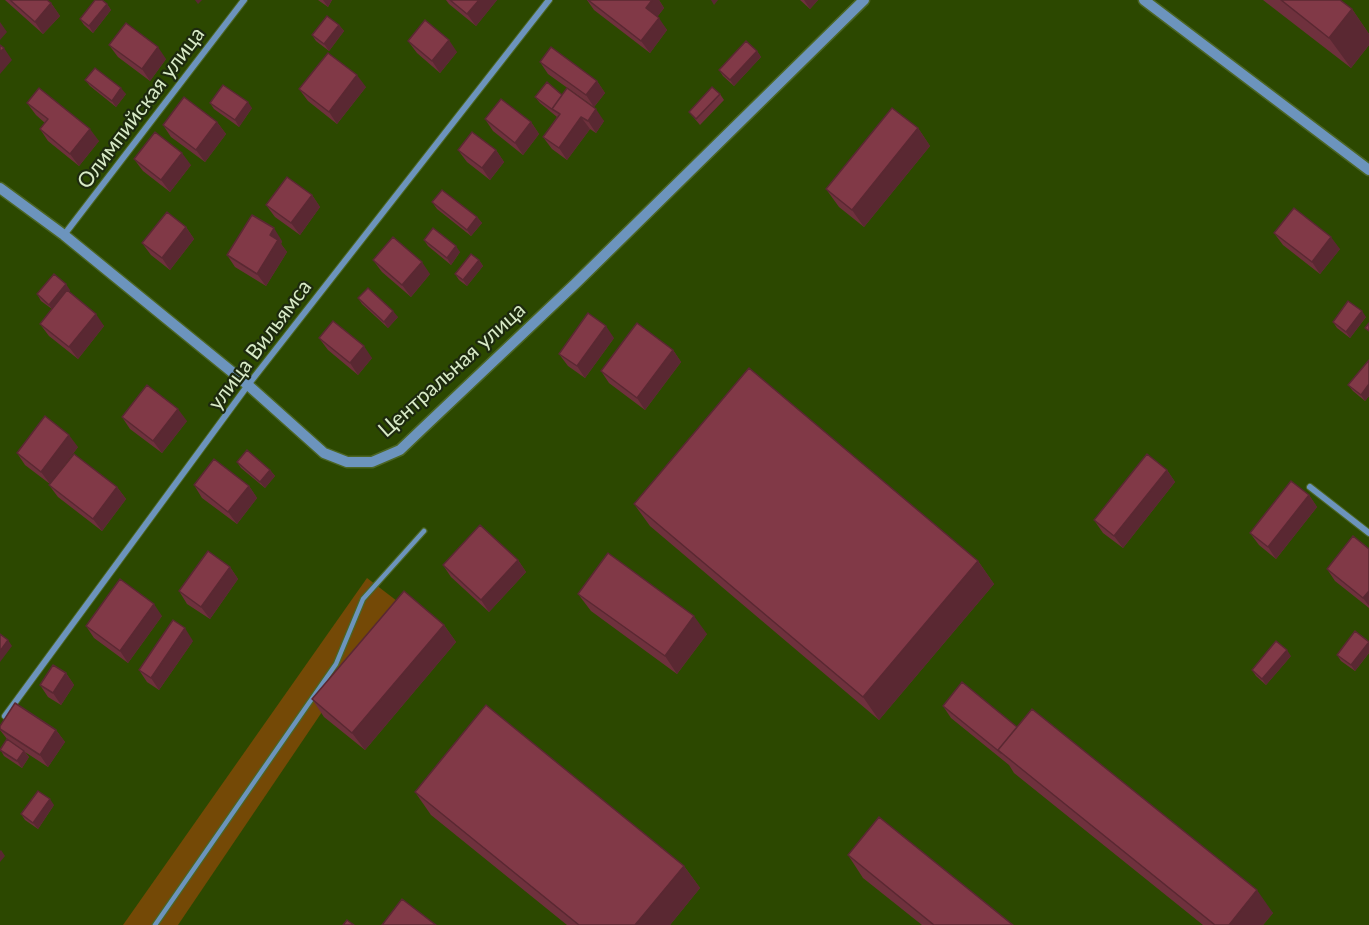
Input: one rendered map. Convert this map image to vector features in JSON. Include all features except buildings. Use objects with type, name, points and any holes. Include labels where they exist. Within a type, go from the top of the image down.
[{"type":"street","name":"Олимпийская улица","points":[[64,235],[244,0]]},
{"type":"street","name":"улица Вильямса","points":[[5,716],[248,385],[549,0]]},
{"type":"street","name":"Центральная улица","points":[[0,188],[64,235],[248,385],[324,453],[347,462],[372,462],[400,450],[575,284],[864,0]]},
{"type":"street","points":[[1144,0],[1369,170]]},
{"type":"street","points":[[1310,487],[1369,533]]},
{"type":"lane","points":[[155,925],[336,664],[363,599],[424,531]]},
{"type":"shaded area","points":[[367,578],[397,601],[178,925],[123,925]]}]
